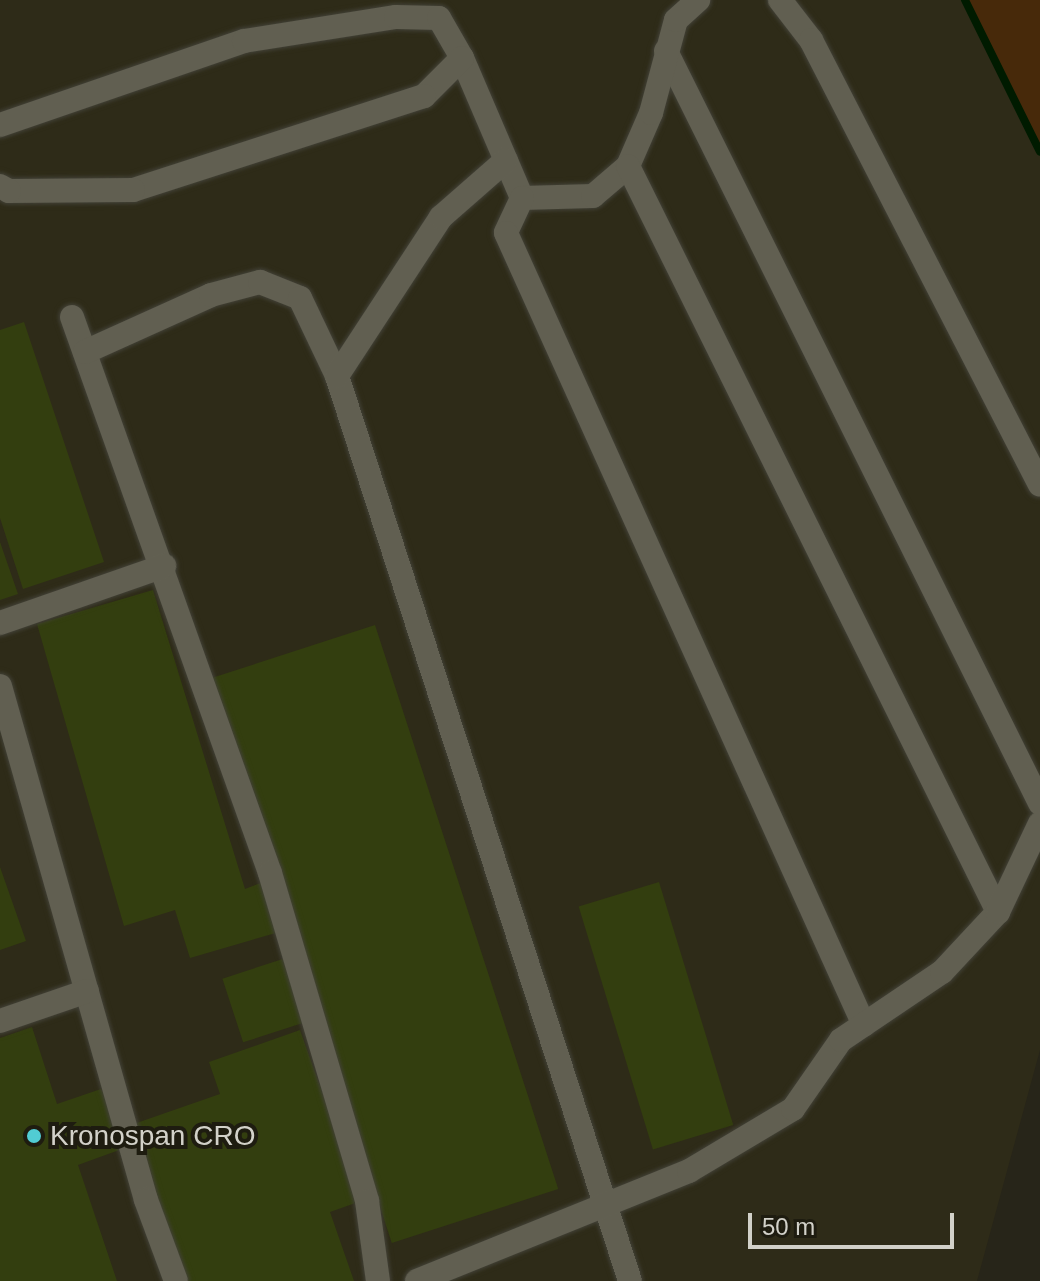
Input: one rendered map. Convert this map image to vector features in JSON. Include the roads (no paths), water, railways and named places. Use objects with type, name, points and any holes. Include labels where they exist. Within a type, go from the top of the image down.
[{"type":"lane","points":[[522,198],[593,196],[628,166],[651,113],[676,20],[698,0]]},
{"type":"lane","points":[[780,0],[811,40],[1040,485]]},
{"type":"lane","points":[[0,125],[244,41],[396,17],[439,18],[462,58],[522,198],[506,233],[864,1025]]},
{"type":"lane","points":[[666,51],[1040,803]]},
{"type":"lane","points":[[0,186],[9,191],[133,190],[424,96],[462,58]]},
{"type":"lane","points":[[337,376],[441,217],[506,160]]},
{"type":"lane","points":[[628,166],[998,912]]},
{"type":"lane","points":[[85,352],[211,295],[260,282],[300,298],[337,376],[630,1281]]},
{"type":"lane","points":[[72,317],[164,566],[270,873],[367,1201],[378,1281]]},
{"type":"lane","points":[[0,623],[164,566]]},
{"type":"lane","points":[[0,686],[146,1200],[176,1281]]},
{"type":"lane","points":[[417,1281],[689,1171],[793,1109],[841,1040],[942,972],[998,912],[1040,823]]},
{"type":"lane","points":[[0,1021],[87,991]]},
{"type":"waterway","points":[[965,0],[1040,152]]},
{"type":"place","name":"Kronospan CRO","points":[[34,1136]]}]
